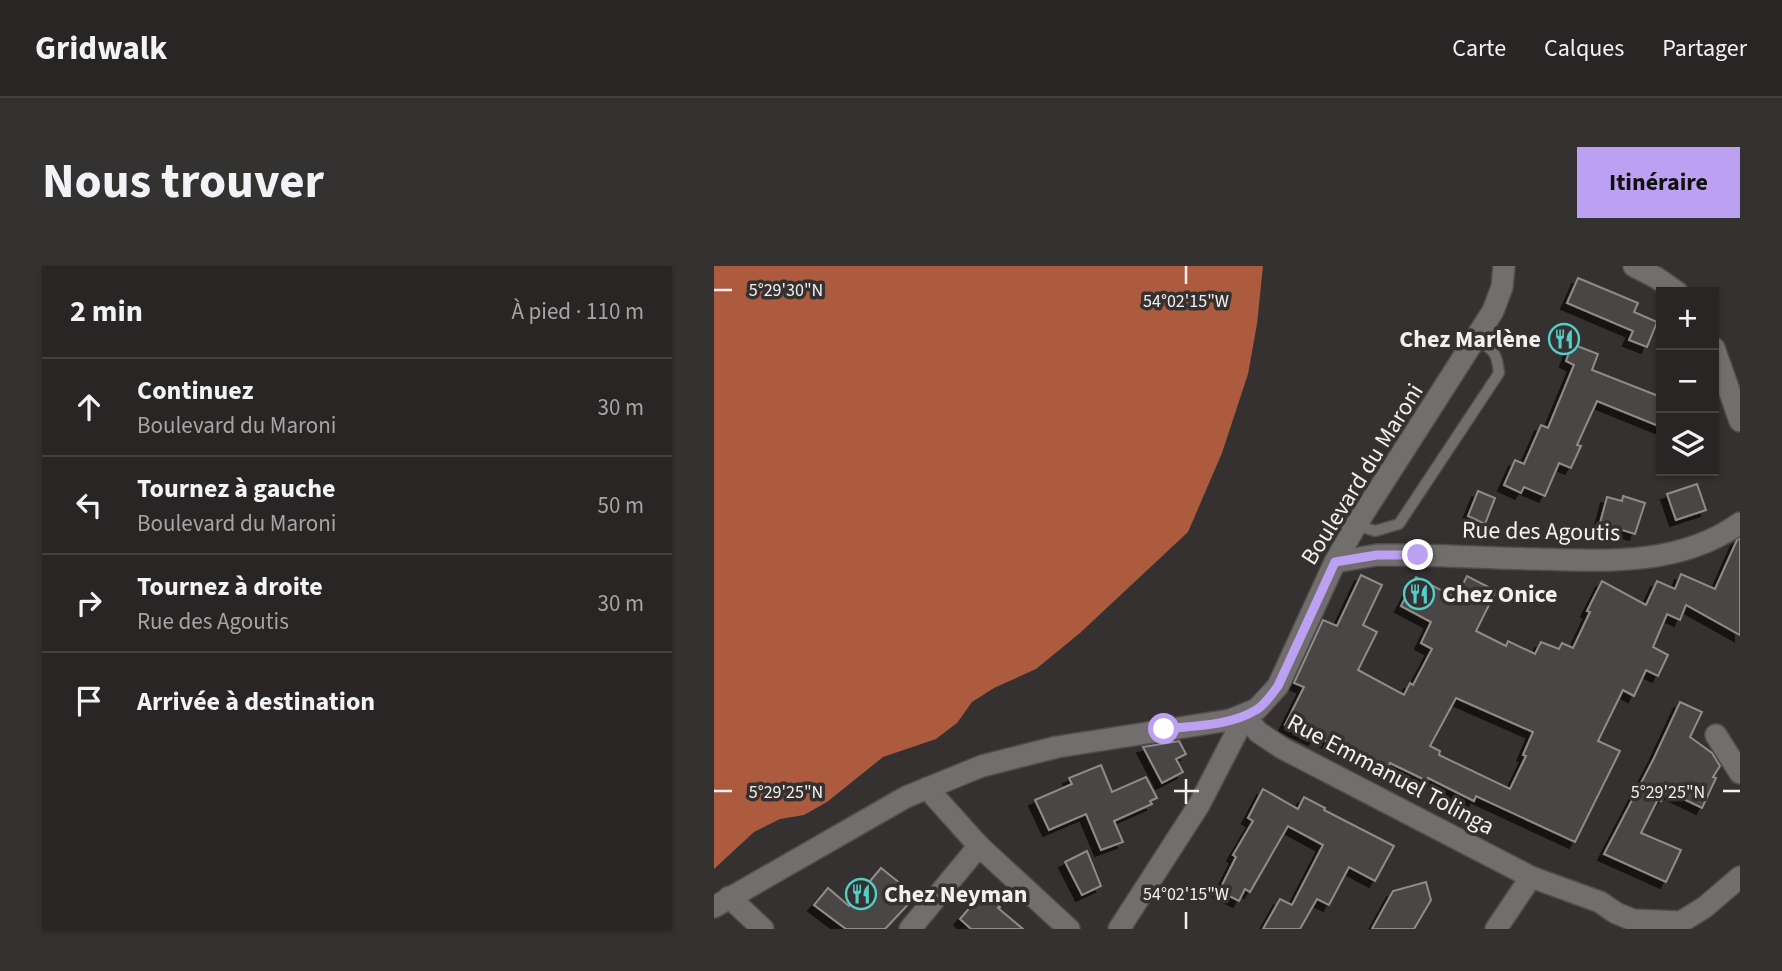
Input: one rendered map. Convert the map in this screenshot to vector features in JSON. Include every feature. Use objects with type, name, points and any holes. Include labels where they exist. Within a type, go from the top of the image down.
[{"type":"street","name":"Boulevard du Maroni","points":[[722,902],[906,797],[927,788],[1019,755],[1164,729],[1210,724],[1245,716],[1257,709],[1278,686],[1335,562],[1356,525],[1493,312],[1502,287],[1504,266]]},
{"type":"street","points":[[1634,266],[1669,287]]},
{"type":"street","points":[[1715,350],[1740,421]]},
{"type":"street","name":"Rue des Agoutis","points":[[1335,562],[1377,555],[1588,561],[1634,559],[1696,546],[1740,523]]},
{"type":"street","points":[[1119,929],[1199,805],[1245,716]]},
{"type":"street","name":"Rue Emmanuel Tolinga","points":[[1245,716],[1258,732],[1282,748],[1531,877],[1600,902],[1633,920],[1685,926],[1740,877]]},
{"type":"street","points":[[1716,735],[1740,773]]},
{"type":"street","points":[[927,788],[979,846],[1069,929]]},
{"type":"street","points":[[911,929],[979,846]]},
{"type":"street","points":[[1496,929],[1531,877]]},
{"type":"street","points":[[722,902],[763,929]]},
{"type":"lane","points":[[1356,525],[1376,531],[1399,524],[1499,373],[1498,360],[1492,349],[1477,340]]},
{"type":"shaded area","points":[[714,266],[1263,266],[1248,374],[1222,453],[1188,532],[1080,633],[1036,669],[994,688],[972,702],[957,723],[936,739],[883,757],[827,802],[804,815],[780,819],[754,832],[714,869]]},
{"type":"building","points":[[1578,278],[1638,303],[1634,312],[1656,322],[1656,324],[1647,347],[1629,340],[1633,331],[1567,303]]},
{"type":"building","points":[[1572,344],[1598,354],[1592,370],[1656,395],[1656,425],[1597,401],[1577,445],[1581,446],[1571,468],[1559,463],[1545,496],[1524,487],[1521,493],[1504,485],[1515,460],[1524,464],[1541,425],[1548,428],[1574,365],[1566,361]]},
{"type":"building","points":[[1697,484],[1706,510],[1676,520],[1667,494]]},
{"type":"building","points":[[1478,491],[1495,498],[1485,524],[1468,516]]},
{"type":"building","points":[[1623,496],[1645,503],[1635,534],[1600,523],[1607,497],[1622,501]]},
{"type":"building","points":[[1740,538],[1740,635],[1686,605],[1680,620],[1667,614],[1653,647],[1668,655],[1658,676],[1646,670],[1634,696],[1623,690],[1598,741],[1620,751],[1575,842],[1476,796],[1474,801],[1390,763],[1387,771],[1316,736],[1314,739],[1285,725],[1304,687],[1294,683],[1323,620],[1337,626],[1361,575],[1382,585],[1363,625],[1377,632],[1358,670],[1404,695],[1410,683],[1413,685],[1432,649],[1421,643],[1431,622],[1401,606],[1416,577],[1456,598],[1467,576],[1496,591],[1476,631],[1506,646],[1508,641],[1535,654],[1541,642],[1559,649],[1562,643],[1573,648],[1602,581],[1646,605],[1657,581],[1675,589],[1681,574],[1715,589]],"holes":[[[1456,698],[1533,732],[1523,755],[1526,756],[1510,789],[1439,755],[1440,751],[1430,746]]]},
{"type":"building","points":[[1680,702],[1702,712],[1690,737],[1712,753],[1720,766],[1713,777],[1716,778],[1702,808],[1667,791],[1661,801],[1658,799],[1641,833],[1681,850],[1666,882],[1604,854]]},
{"type":"building","points":[[1179,741],[1186,754],[1176,759],[1183,772],[1162,783],[1143,747]]},
{"type":"building","points":[[1101,765],[1112,792],[1146,777],[1157,798],[1150,801],[1152,804],[1114,821],[1123,842],[1101,850],[1086,814],[1049,830],[1035,800],[1072,784],[1069,778]]},
{"type":"building","points":[[1263,789],[1298,809],[1304,797],[1394,846],[1375,881],[1349,867],[1329,905],[1317,899],[1300,929],[1263,929],[1280,899],[1292,905],[1323,845],[1288,826],[1250,892],[1245,889],[1239,901],[1219,891],[1236,857],[1233,855],[1253,821],[1248,818]]},
{"type":"building","points":[[1087,851],[1101,886],[1082,895],[1065,862]]},
{"type":"building","points":[[881,868],[916,896],[885,929],[846,929],[814,905],[828,888],[849,906]]},
{"type":"building","points":[[1426,882],[1431,900],[1414,929],[1372,929],[1393,891]]},
{"type":"building","points":[[983,892],[1023,929],[971,929],[960,919]]},
{"type":"place","name":"Chez Marlène","points":[[1564,339]]},
{"type":"place","name":"Chez Onice","points":[[1419,594]]},
{"type":"place","name":"Chez Neyman","points":[[861,894]]},
{"type":"route","points":[[1164,729],[1210,724],[1245,716],[1267,700],[1278,686],[1335,562],[1377,555],[1418,555]]}]
